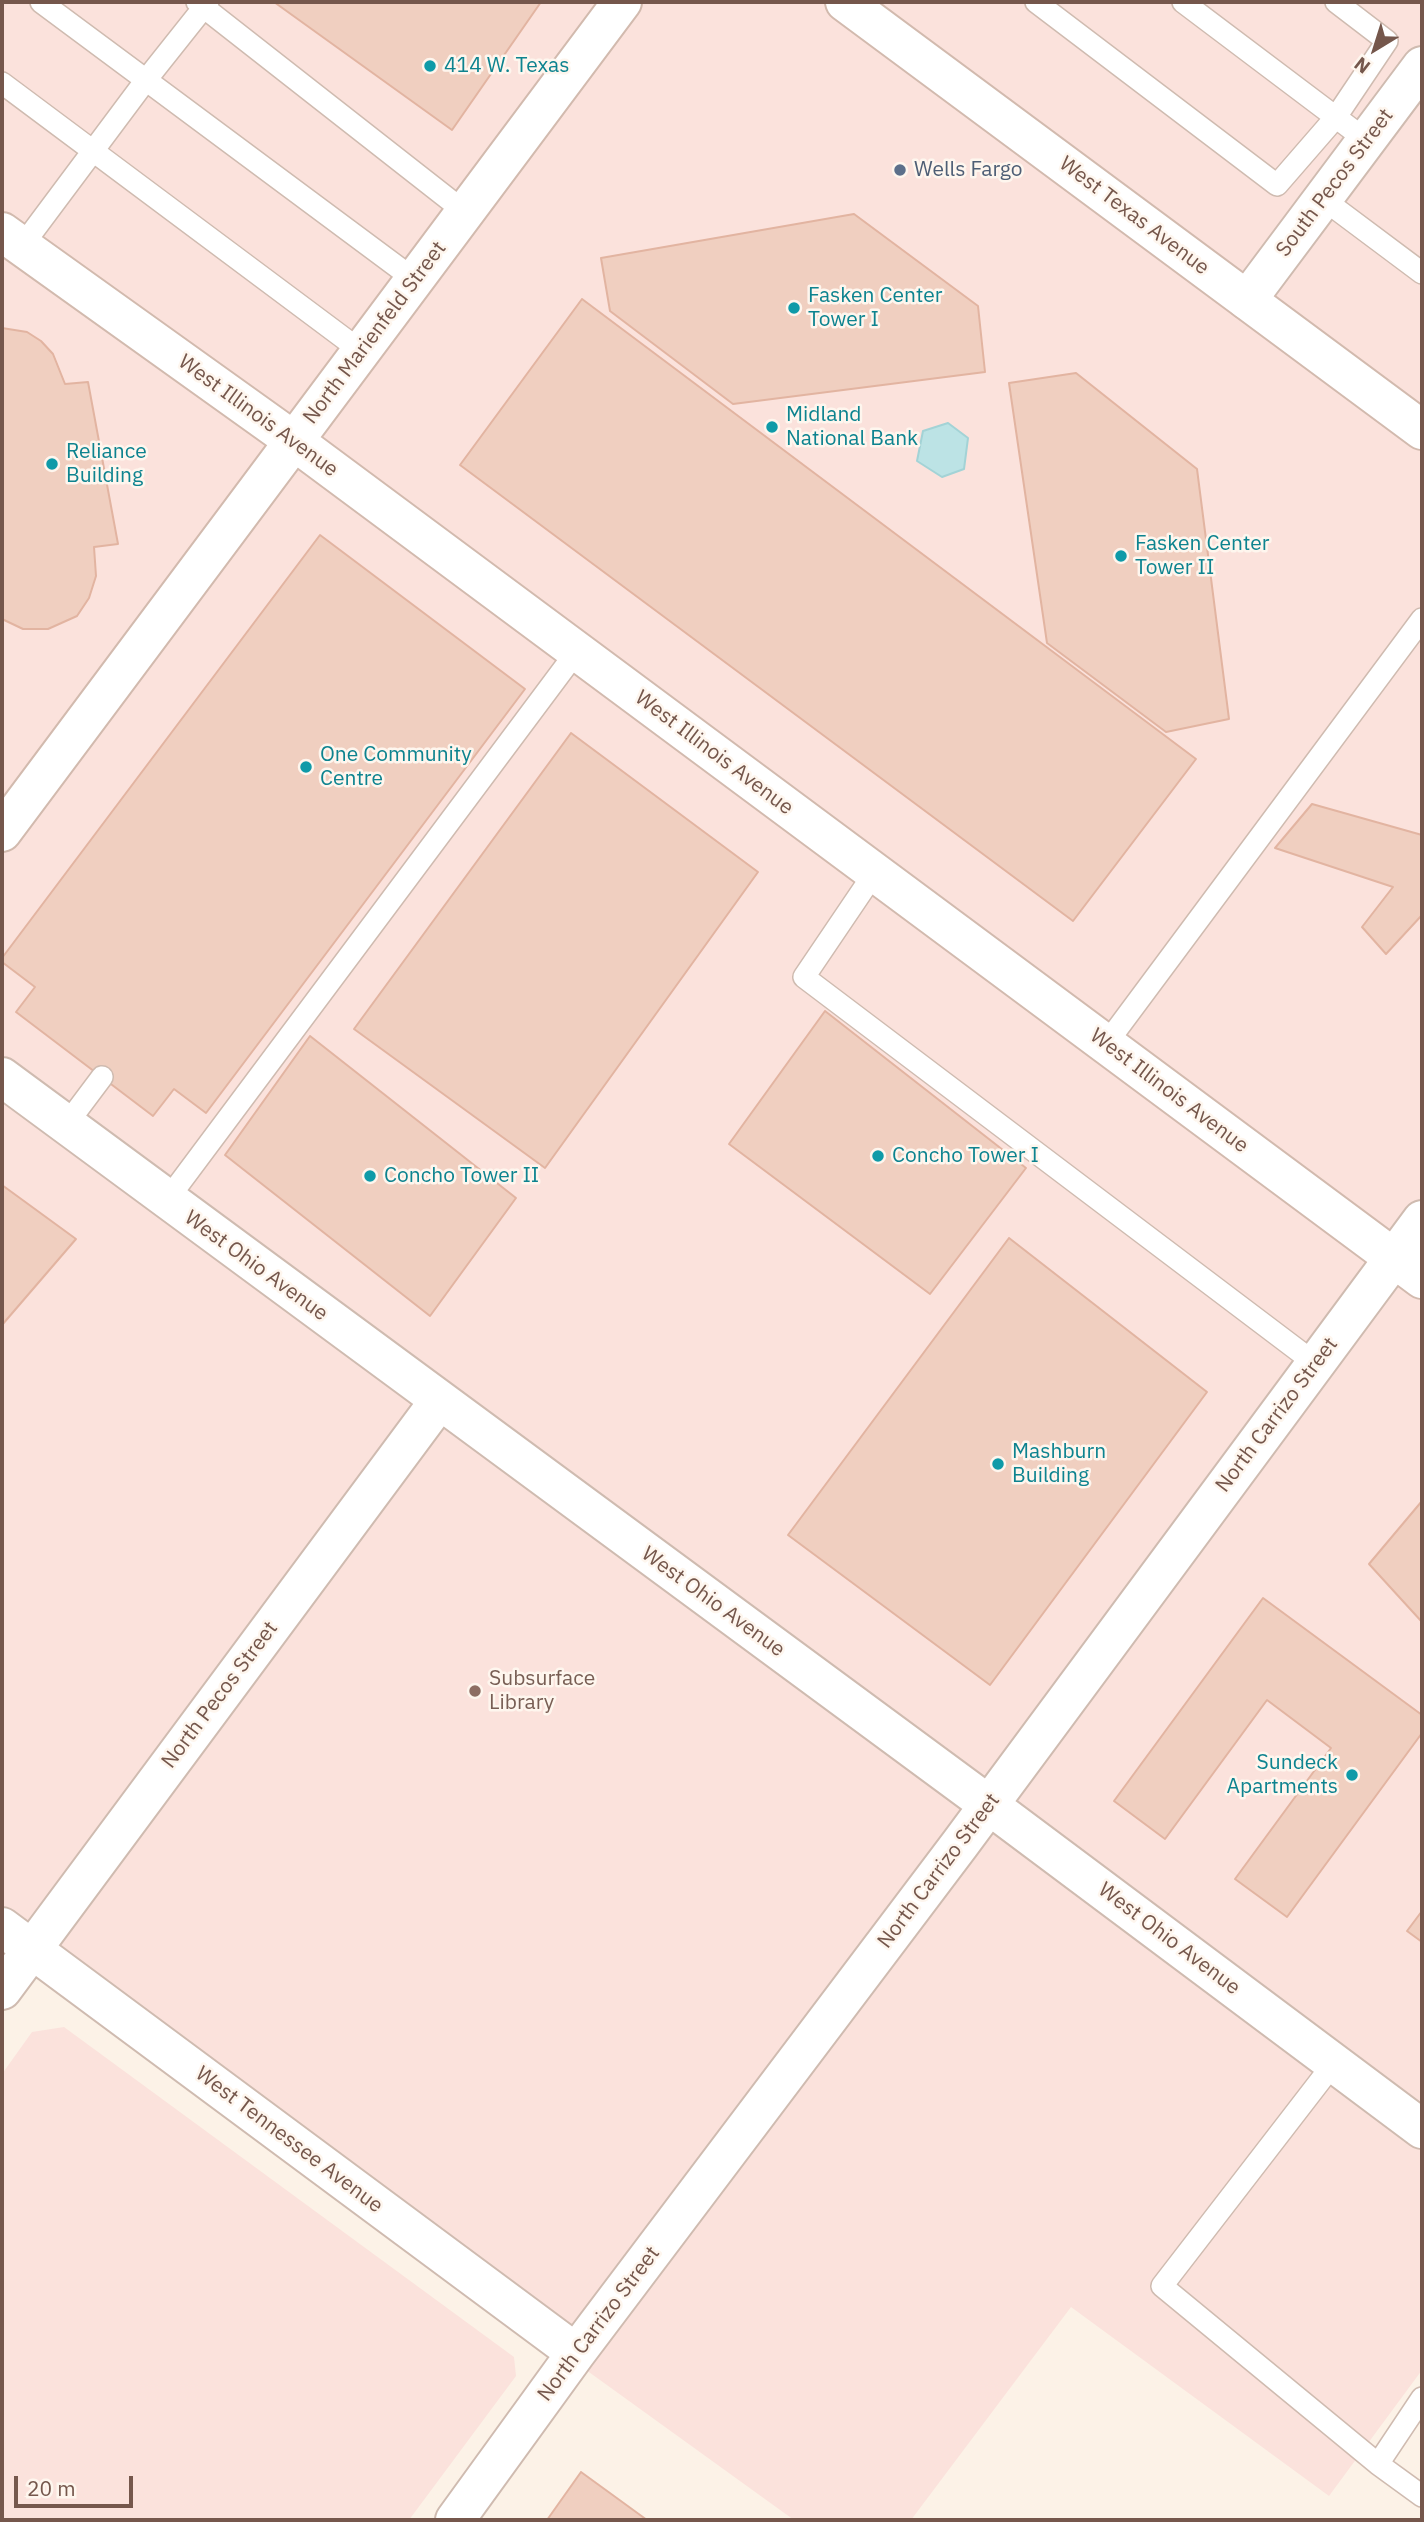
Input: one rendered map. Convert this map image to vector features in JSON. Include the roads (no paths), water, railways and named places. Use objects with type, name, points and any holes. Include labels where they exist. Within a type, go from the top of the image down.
[{"type":"street","name":"North Marienfeld Street","points":[[2,832],[622,2]]},
{"type":"street","name":"West Texas Avenue","points":[[845,2],[1422,430]]},
{"type":"street","name":"South Pecos Street","points":[[1247,300],[1422,66]]},
{"type":"street","name":"West Illinois Avenue","points":[[12,239],[294,441],[1408,1269]]},
{"type":"street","name":"West Ohio Avenue","points":[[2,1077],[989,1805],[1422,2129]]},
{"type":"street","name":"North Carrizo Street","points":[[455,2520],[576,2353],[989,1805],[1316,1364],[1408,1269],[1422,1220]]},
{"type":"street","name":"North Pecos Street","points":[[2,1990],[439,1401]]},
{"type":"street","name":"West Tennessee Avenue","points":[[2,1927],[576,2353]]},
{"type":"lane","points":[[41,2],[415,280]]},
{"type":"lane","points":[[1183,2],[1366,141]]},
{"type":"lane","points":[[1048,5],[1277,185],[1336,117],[1387,41],[1336,2]]},
{"type":"lane","points":[[12,239],[94,152],[203,3],[465,212]]},
{"type":"lane","points":[[2,83],[361,351]]},
{"type":"lane","points":[[1323,199],[1422,273]]},
{"type":"lane","points":[[1106,1044],[1422,619]]},
{"type":"lane","points":[[167,1199],[577,650]]},
{"type":"lane","points":[[875,872],[804,977],[1316,1364]]},
{"type":"lane","points":[[66,1125],[102,1077]]},
{"type":"lane","points":[[1334,2063],[1162,2286],[1378,2464],[1422,2496]]},
{"type":"lane","points":[[1378,2464],[1422,2398]]},
{"type":"water","points":[[948,423],[968,438],[964,469],[942,477],[917,461],[923,431]]},
{"type":"place","name":"414 W. Texas","points":[[430,66]]},
{"type":"place","name":"Wells Fargo","points":[[900,170]]},
{"type":"place","name":"Fasken Center Tower I","points":[[794,308]]},
{"type":"place","name":"Midland National Bank","points":[[772,427]]},
{"type":"place","name":"Reliance Building","points":[[52,464]]},
{"type":"place","name":"Fasken Center Tower II","points":[[1121,556]]},
{"type":"place","name":"One Community Centre","points":[[306,767]]},
{"type":"place","name":"Concho Tower I","points":[[878,1156]]},
{"type":"place","name":"Concho Tower II","points":[[370,1176]]},
{"type":"place","name":"Mashburn Building","points":[[998,1464]]},
{"type":"place","name":"Subsurface Library","points":[[475,1691]]},
{"type":"place","name":"Sundeck Apartments","points":[[1352,1775]]}]
